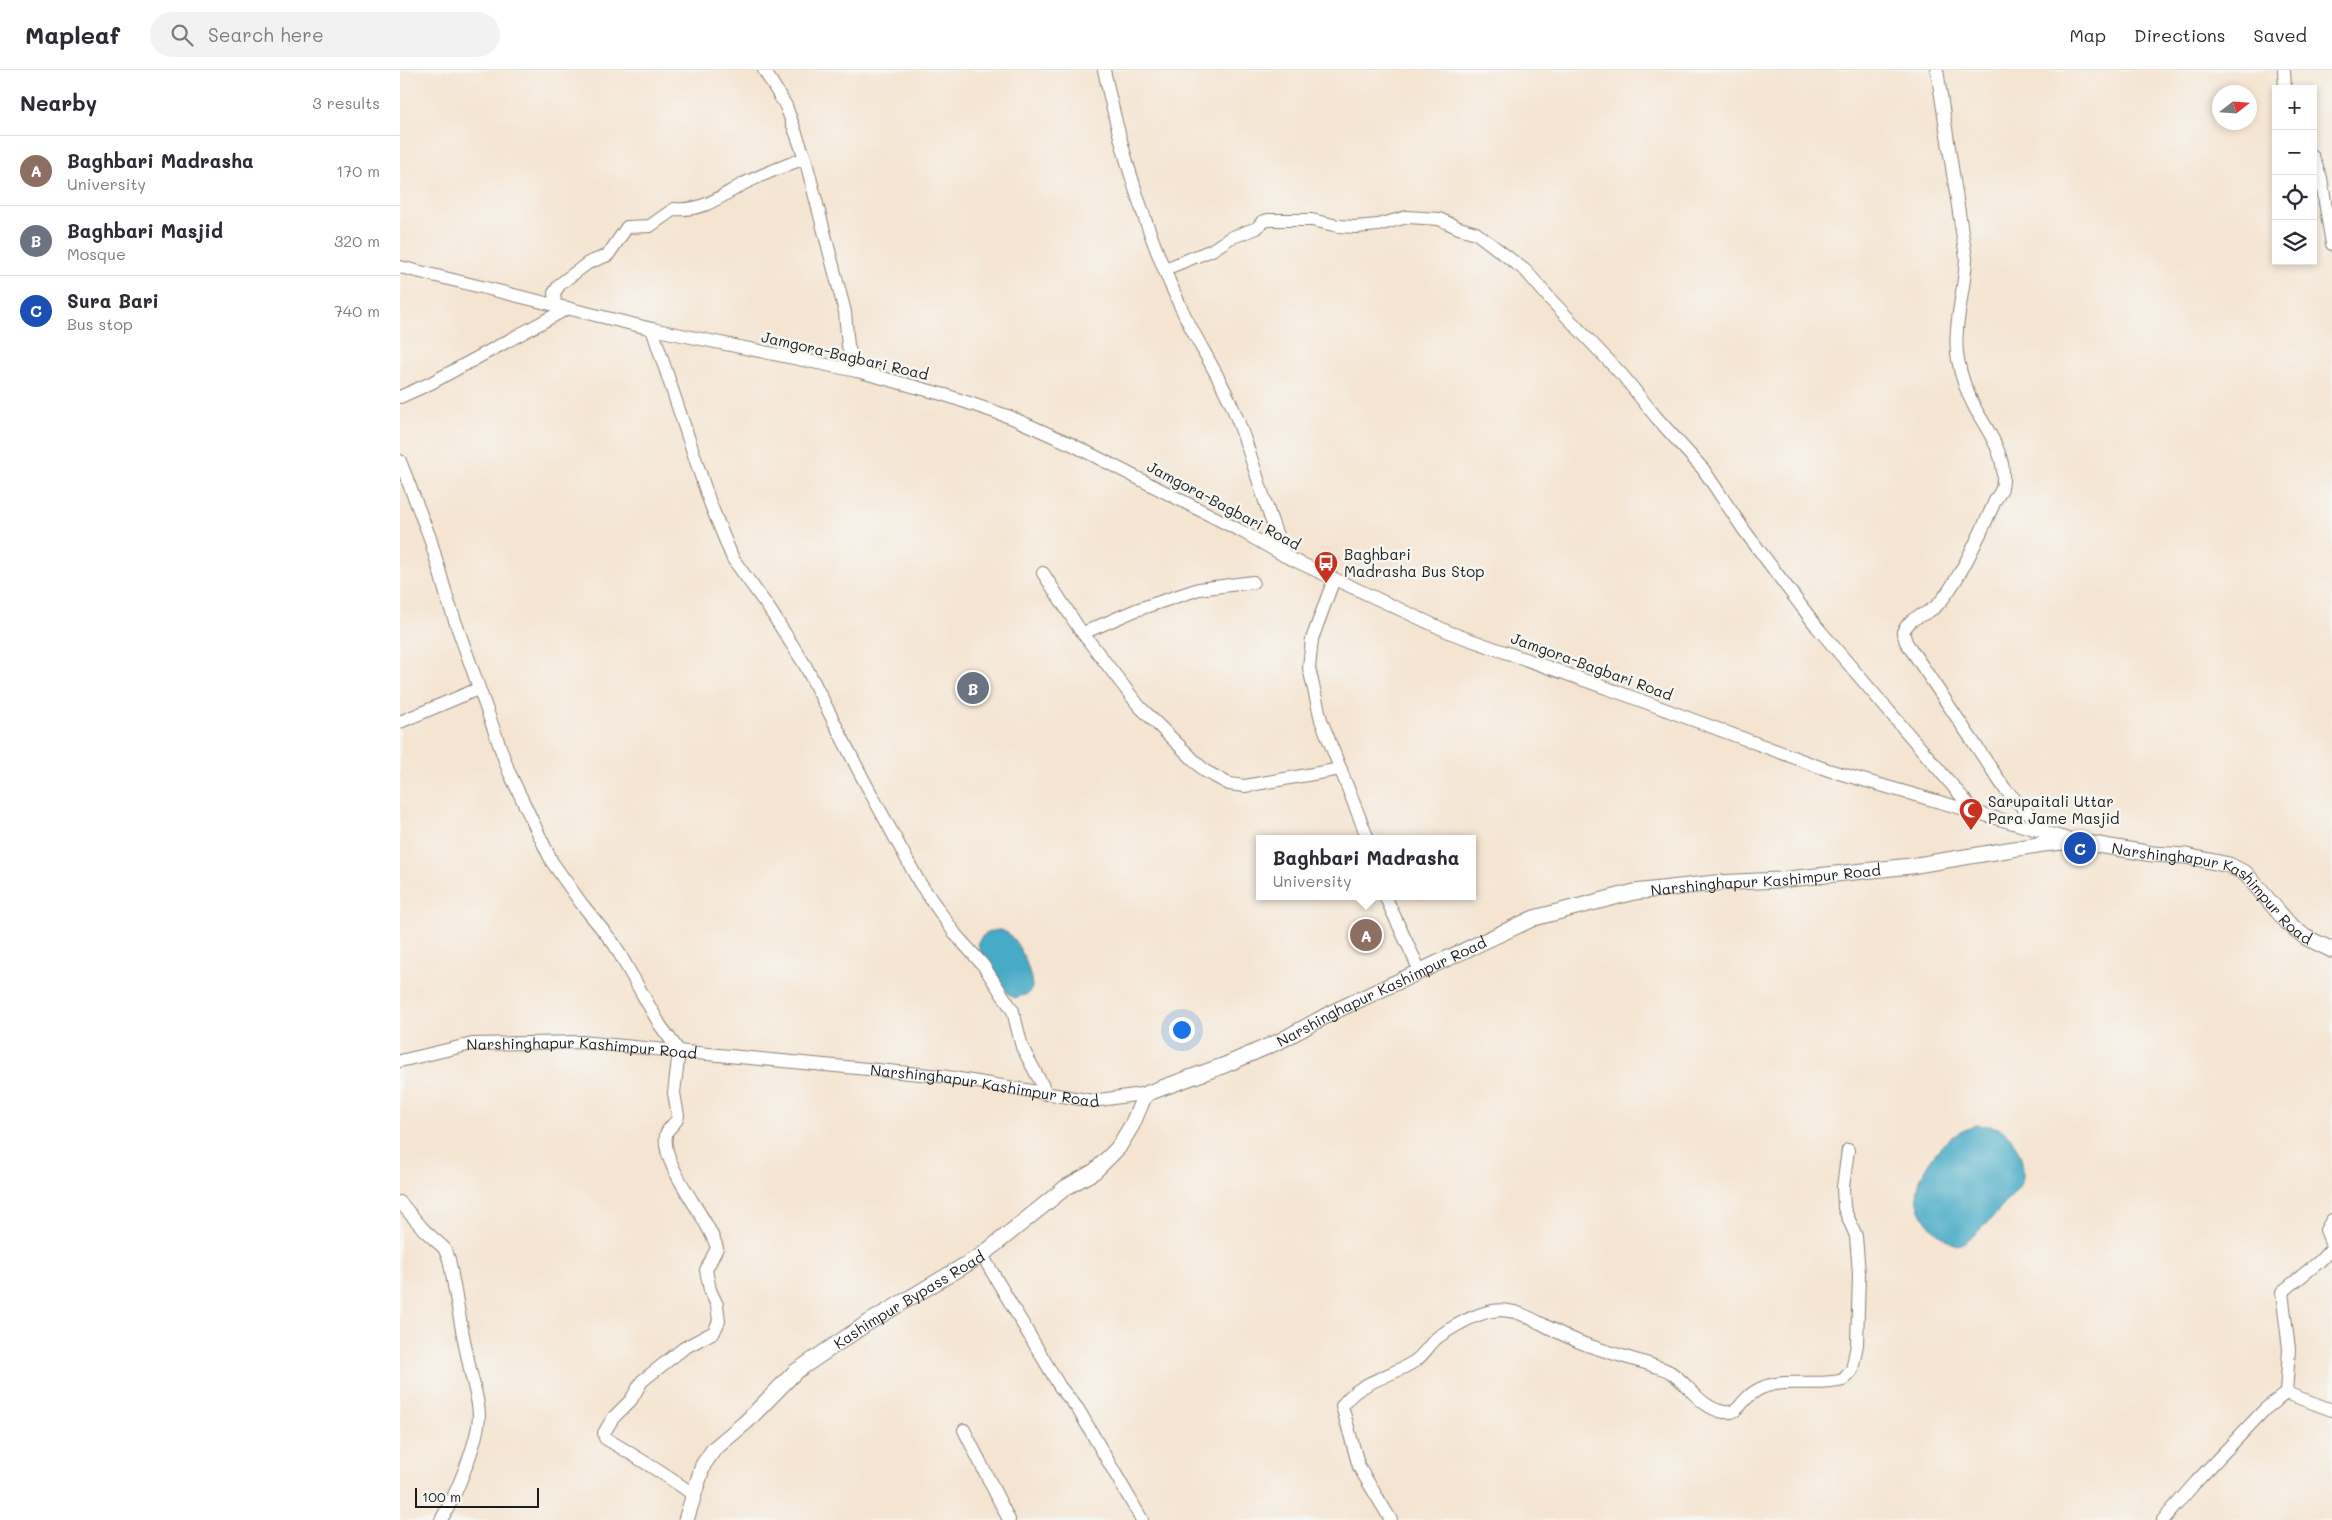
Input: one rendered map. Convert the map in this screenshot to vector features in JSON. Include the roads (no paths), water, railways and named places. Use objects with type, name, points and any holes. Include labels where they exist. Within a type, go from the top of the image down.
[{"type":"main road","name":"Narshinghapur Kashimpur Road","points":[[1148,1093],[1225,1065],[1280,1041],[1333,1012],[1534,918],[1634,892],[1715,883],[1779,880],[1911,866],[2035,845],[2074,841],[2153,854],[2186,856],[2229,865],[2246,874],[2288,923],[2305,936],[2332,950]]},
{"type":"main road","name":"Kashimpur Bypass Road","points":[[686,1520],[703,1464],[714,1449],[746,1422],[795,1372],[866,1324],[982,1255],[1065,1188],[1089,1176],[1108,1160],[1127,1133],[1148,1093]]},
{"type":"street","points":[[764,70],[786,106],[805,158],[845,312],[848,346],[857,371]]},
{"type":"street","points":[[1104,70],[1133,180],[1165,269],[1186,317],[1231,404],[1251,454],[1276,535],[1285,556]]},
{"type":"street","points":[[1937,70],[1966,258],[1965,282],[1956,346],[1962,377],[1968,393],[1976,410],[1993,436],[1998,450],[2002,466],[2002,488],[1954,582],[1935,607],[1909,621],[1903,632],[1906,642],[2005,789],[2045,831]]},
{"type":"street","points":[[2284,70],[2284,85]]},
{"type":"street","points":[[555,304],[554,293],[560,284],[588,263],[608,255],[627,227],[650,226],[674,209],[686,211],[704,206],[744,184],[805,158]]},
{"type":"street","points":[[2317,168],[2321,178],[2332,244]]},
{"type":"street","points":[[1165,269],[1212,250],[1230,238],[1257,228],[1262,222],[1268,220],[1312,220],[1338,226],[1356,227],[1378,225],[1406,217],[1439,219],[1476,233],[1526,271],[1624,377],[1656,417],[1703,469],[1744,530],[1817,628],[1974,812]]},
{"type":"street","name":"Jamgora-Bagbari Road","points":[[400,267],[652,329],[857,371],[945,395],[1018,421],[1070,444],[1243,532],[1285,556],[1451,633],[1828,770],[2009,823],[2045,831],[2074,841]]},
{"type":"street","points":[[400,398],[568,308]]},
{"type":"street","points":[[652,329],[710,503],[733,559],[768,607],[806,665],[861,775],[919,882],[956,935],[983,965],[1013,1011],[1022,1048],[1047,1094]]},
{"type":"street","points":[[400,461],[430,538],[448,601],[509,772],[552,862],[581,903],[614,944],[660,1025],[679,1051],[674,1093],[678,1120],[668,1130],[666,1140],[678,1179],[705,1220],[718,1248],[706,1270],[710,1290],[717,1305],[719,1321],[714,1332],[684,1348],[642,1381],[631,1400],[613,1418],[604,1433],[605,1438],[636,1459],[659,1470],[694,1495]]},
{"type":"street","points":[[1043,573],[1084,633],[1139,706],[1205,771],[1220,780],[1245,786],[1341,769]]},
{"type":"street","points":[[1334,579],[1312,639],[1309,668],[1321,720],[1366,835]]},
{"type":"street","points":[[1084,633],[1136,610],[1199,589],[1253,582]]},
{"type":"street","points":[[400,722],[478,689]]},
{"type":"street","points":[[1387,900],[1420,970]]},
{"type":"street","name":"Narshinghapur Kashimpur Road","points":[[400,1061],[472,1044],[581,1042],[941,1076],[1093,1101],[1148,1093]]},
{"type":"street","points":[[1391,1520],[1359,1467],[1342,1406],[1355,1393],[1378,1378],[1413,1362],[1426,1353],[1436,1338],[1475,1315],[1488,1311],[1505,1310],[1521,1312],[1586,1344],[1670,1371],[1700,1400],[1721,1411],[1730,1412],[1737,1410],[1748,1396],[1774,1384],[1843,1380],[1852,1370],[1857,1345],[1859,1274],[1856,1236],[1844,1208],[1843,1187],[1848,1150]]},
{"type":"street","points":[[400,1202],[424,1230],[444,1248],[449,1259],[469,1365],[478,1400],[479,1416],[475,1436],[452,1502],[441,1520]]},
{"type":"street","points":[[2163,1520],[2265,1409],[2286,1393],[2289,1377],[2289,1349],[2282,1292],[2320,1261],[2332,1247],[2326,1230],[2332,1220]]},
{"type":"street","points":[[982,1255],[1060,1386],[1078,1409],[1142,1520]]},
{"type":"street","points":[[2286,1393],[2332,1410]]},
{"type":"street","points":[[964,1430],[1009,1520]]},
{"type":"water","points":[[1001,930],[1013,939],[1023,954],[1030,973],[1032,988],[1028,994],[1014,998],[1009,994],[996,980],[980,953],[978,945],[980,939],[990,932]]},
{"type":"water","points":[[1976,1125],[1996,1127],[2007,1134],[2016,1146],[2022,1160],[2023,1175],[2019,1187],[1994,1215],[1967,1241],[1959,1245],[1937,1233],[1929,1224],[1922,1214],[1917,1193],[1922,1175],[1932,1157],[1945,1142]]},
{"type":"place","name":"Baghbari Madrasha Bus Stop","points":[[1326,584]]},
{"type":"place","name":"Baghbari Masjid","points":[[973,688]]},
{"type":"place","name":"Sarupaitali Uttar Para Jame Masjid","points":[[1971,831]]},
{"type":"place","name":"Sura Bari","points":[[2080,848]]},
{"type":"place","name":"Baghbari Madrasha","points":[[1366,935]]}]
